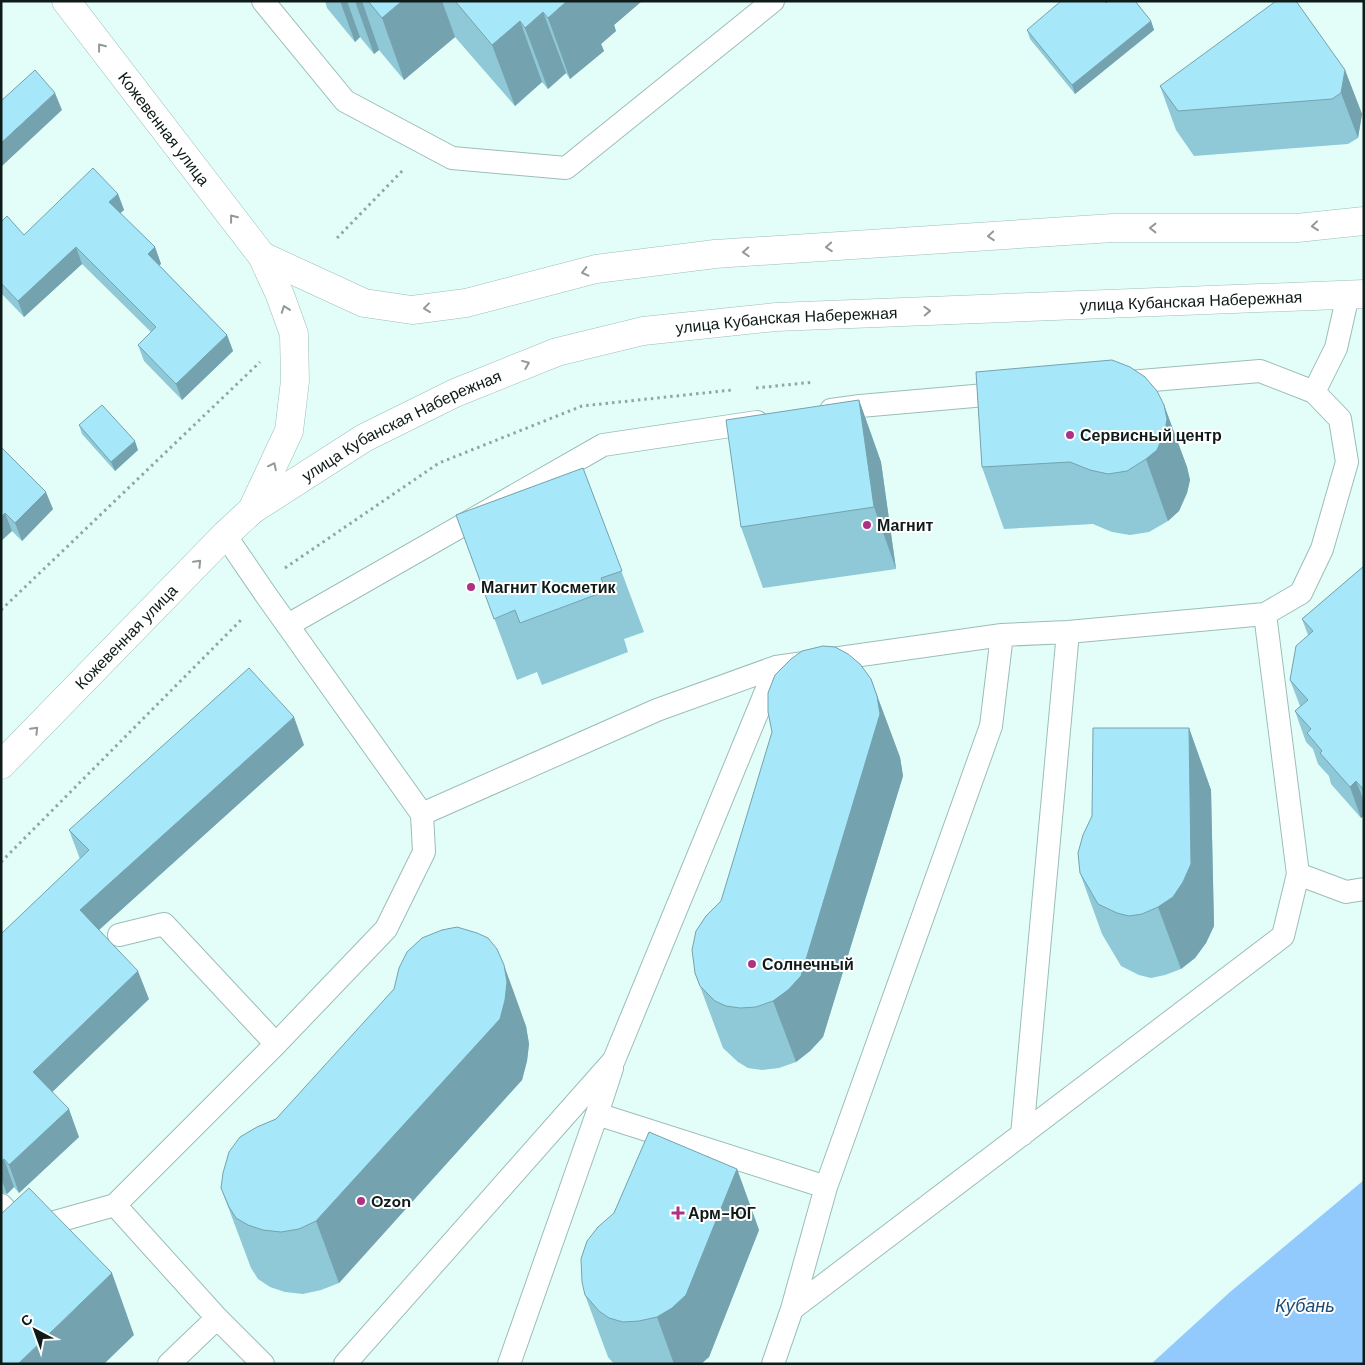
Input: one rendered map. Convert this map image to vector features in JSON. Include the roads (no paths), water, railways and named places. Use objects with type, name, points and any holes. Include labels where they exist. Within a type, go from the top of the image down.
[{"type":"main road","name":"Кожевенная улица","points":[[66,1],[262,256]]},
{"type":"main road","points":[[262,256],[364,303],[412,310],[466,303],[596,268],[716,254],[1113,228],[1297,228],[1364,221]]},
{"type":"main road","points":[[252,510],[290,432],[295,381],[294,334],[280,295],[262,256]]},
{"type":"main road","name":"улица Кубанская Набережная","points":[[252,510],[364,438],[455,393],[557,352],[643,331],[776,317],[1356,294]]},
{"type":"main road","name":"Кожевенная улица","points":[[1,765],[252,510]]},
{"type":"lane","points":[[263,1],[345,101],[452,158],[566,168],[773,1]]},
{"type":"lane","points":[[1314,392],[1336,348],[1356,294]]},
{"type":"lane","points":[[422,814],[657,710],[776,667],[1002,635],[1068,632],[1265,614],[1301,593],[1322,549],[1355,462],[1340,419],[1314,392],[1260,371],[1094,385]]},
{"type":"lane","points":[[812,413],[860,406],[1026,391]]},
{"type":"lane","points":[[288,626],[603,446],[774,419]]},
{"type":"lane","points":[[1,1271],[51,1223],[115,1205],[276,1044],[386,929],[424,852],[422,814],[266,595],[226,535]]},
{"type":"lane","points":[[792,1309],[1283,936],[1298,874],[1265,614]]},
{"type":"lane","points":[[1022,1135],[1068,632]]},
{"type":"lane","points":[[772,1364],[792,1309],[826,1188],[991,726],[1002,635]]},
{"type":"lane","points":[[508,1364],[597,1114],[614,1060],[776,667]]},
{"type":"lane","points":[[1298,874],[1346,892],[1364,889]]},
{"type":"lane","points":[[119,935],[164,924],[276,1044]]},
{"type":"lane","points":[[344,1364],[614,1060]]},
{"type":"lane","points":[[597,1114],[826,1188]]},
{"type":"lane","points":[[1,1205],[34,1239]]},
{"type":"lane","points":[[115,1205],[218,1318],[263,1364]]},
{"type":"lane","points":[[170,1364],[218,1318]]},
{"type":"water","name":"Кубань","points":[[1364,1180],[1364,1364],[1151,1364],[1230,1292]]},
{"type":"place","name":"Сервисный центр","points":[[1070,435]]},
{"type":"place","name":"Магнит","points":[[867,525]]},
{"type":"place","name":"Магнит Косметик","points":[[471,587]]},
{"type":"place","name":"Солнечный","points":[[752,964]]},
{"type":"place","name":"Ozon","points":[[361,1201]]},
{"type":"place","name":"Арм-ЮГ","points":[[678,1213]]}]
